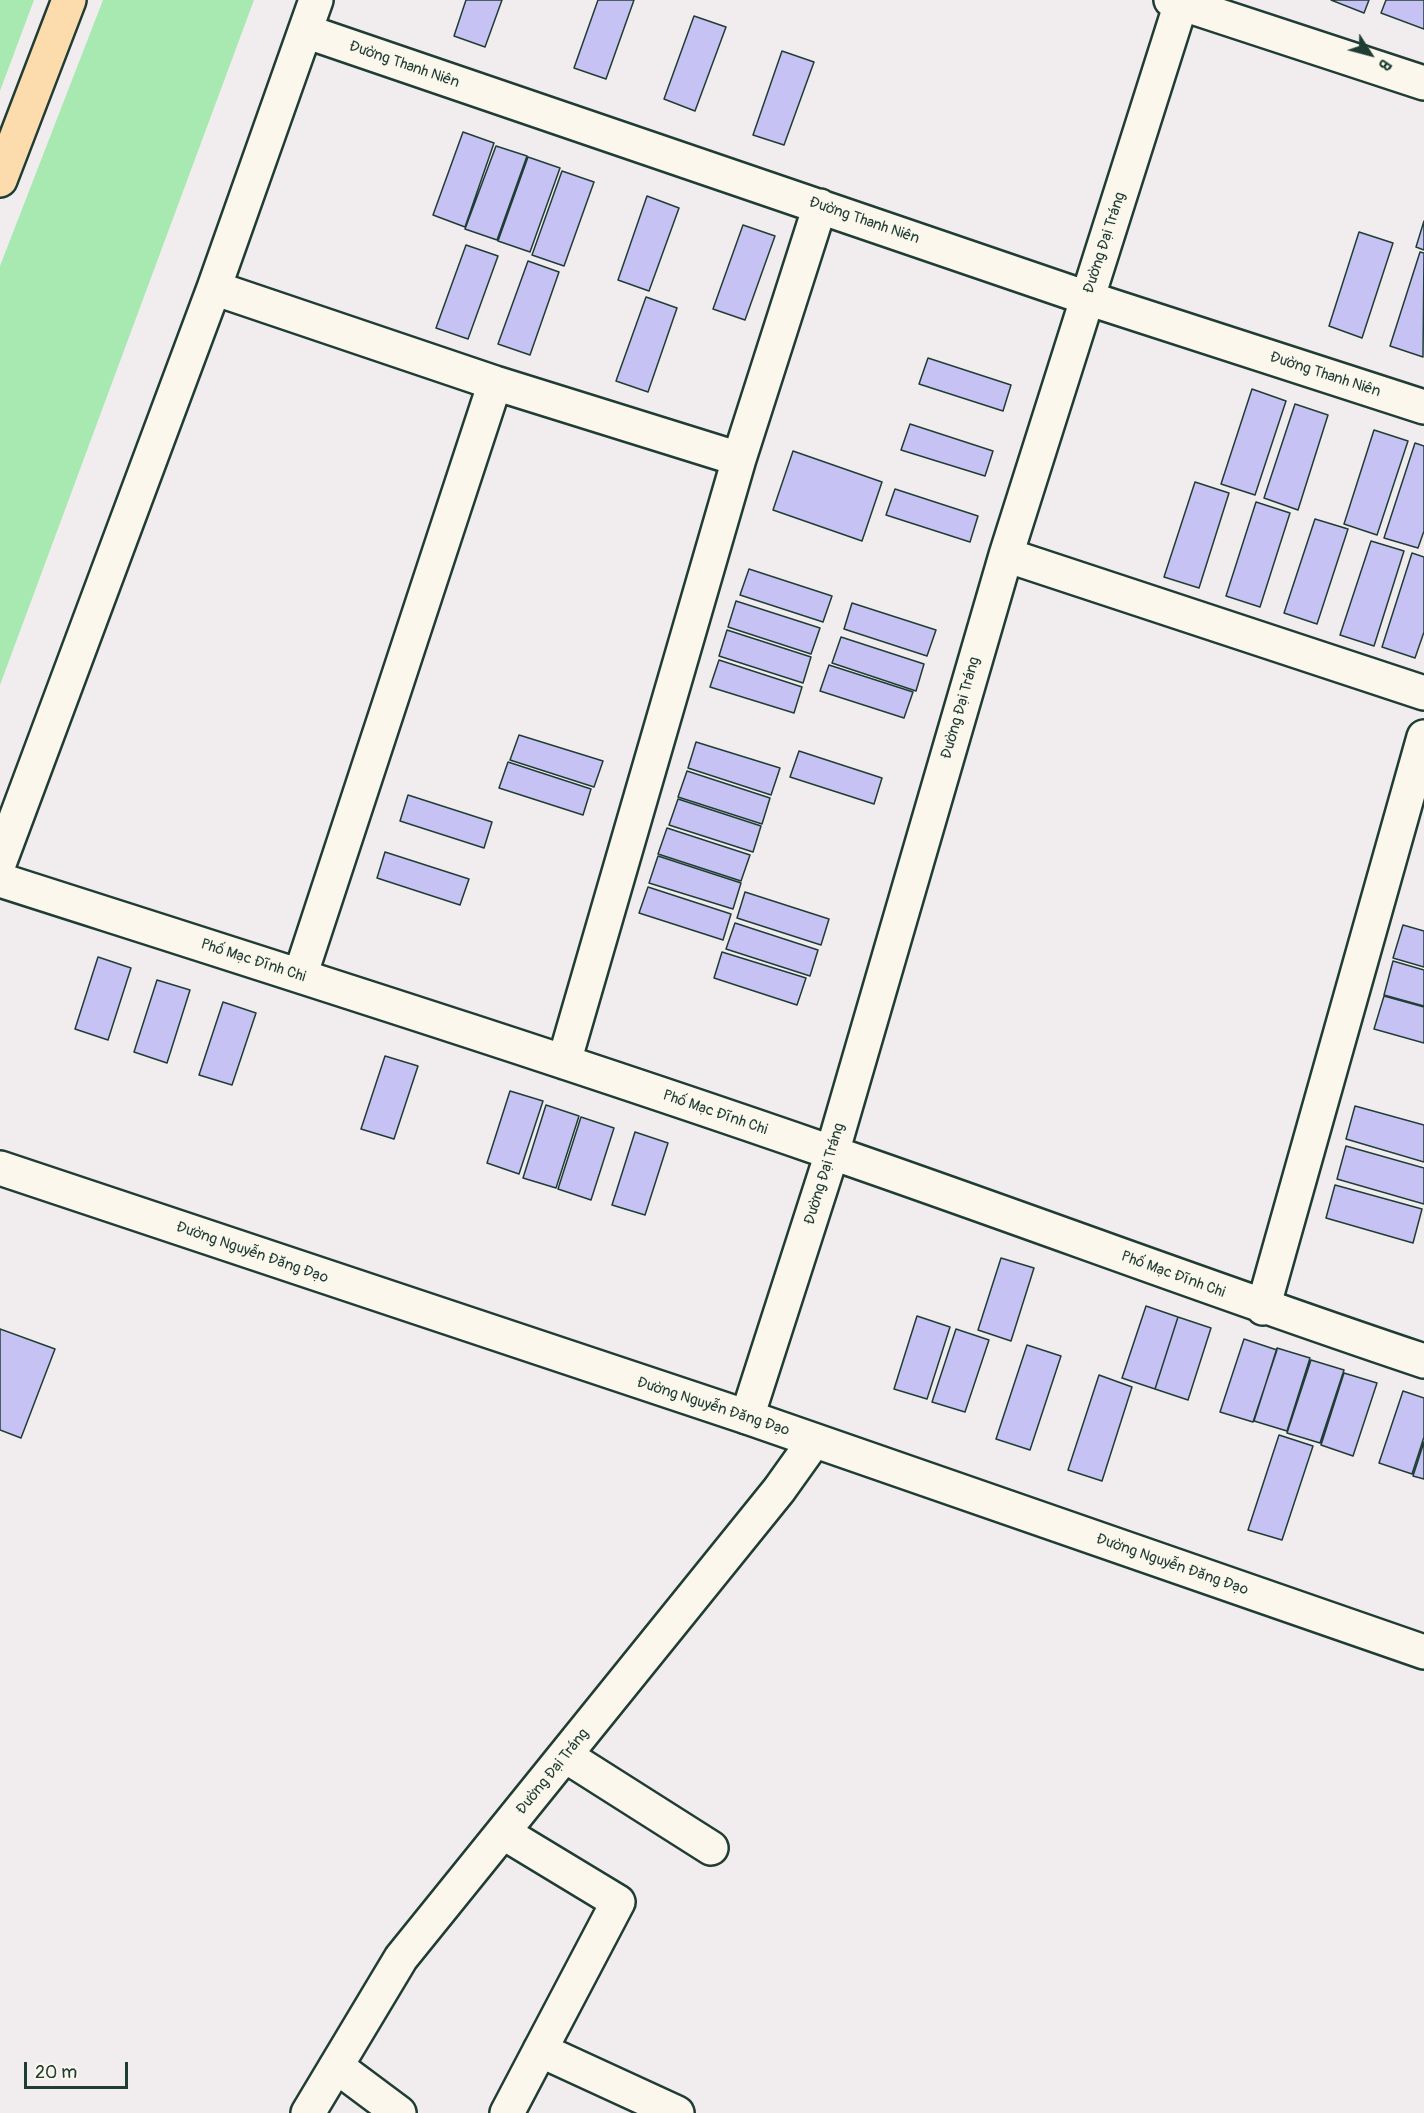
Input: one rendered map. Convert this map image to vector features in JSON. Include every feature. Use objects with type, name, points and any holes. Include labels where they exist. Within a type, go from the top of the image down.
[{"type":"highway","points":[[0,180],[69,0]]},
{"type":"street","points":[[0,861],[214,288],[316,0]]},
{"type":"street","points":[[1178,1],[1424,83]]},
{"type":"street","name":"Đường Đại Tráng","points":[[747,1417],[832,1152],[1006,555],[1178,1]]},
{"type":"street","name":"Đường Thanh Niên","points":[[305,31],[1087,298],[1424,407]]},
{"type":"street","points":[[564,1062],[739,459],[820,206]]},
{"type":"street","points":[[214,288],[495,383],[739,459]]},
{"type":"street","points":[[300,976],[495,383]]},
{"type":"street","points":[[1006,555],[1424,693]]},
{"type":"street","points":[[1263,1308],[1424,737]]},
{"type":"street","name":"Phố Mạc Đĩnh Chi","points":[[0,880],[564,1062],[832,1152],[1263,1308],[1424,1361]]},
{"type":"street","name":"Đường Nguyễn Đăng Đạo","points":[[0,1168],[747,1417],[1424,1652]]},
{"type":"street","name":"Đường Đại Tráng","points":[[308,2113],[401,1958],[779,1490],[814,1441]]},
{"type":"street","points":[[566,1756],[711,1848]]},
{"type":"street","points":[[504,1833],[618,1902],[507,2113]]},
{"type":"street","points":[[540,2050],[677,2113]]},
{"type":"street","points":[[336,2066],[399,2113]]},
{"type":"green space","points":[[0,0],[34,0],[0,91]]},
{"type":"green space","points":[[103,0],[254,0],[0,685],[0,266]]},
{"type":"building","points":[[466,0],[502,0],[485,47],[454,36]]},
{"type":"building","points":[[598,0],[634,0],[606,79],[574,68]]},
{"type":"building","points":[[1331,0],[1369,0],[1364,13]]},
{"type":"building","points":[[1386,0],[1424,0],[1424,29],[1381,13]]},
{"type":"building","points":[[694,16],[726,27],[695,111],[664,99]]},
{"type":"building","points":[[782,51],[814,62],[784,145],[753,135]]},
{"type":"building","points":[[463,132],[494,143],[465,227],[433,215]]},
{"type":"building","points":[[496,146],[527,156],[497,240],[465,229]]},
{"type":"building","points":[[528,157],[560,168],[530,252],[498,241]]},
{"type":"building","points":[[562,171],[594,182],[564,266],[532,255]]},
{"type":"building","points":[[647,196],[679,208],[649,291],[618,280]]},
{"type":"building","points":[[1424,221],[1424,250],[1416,247]]},
{"type":"building","points":[[743,225],[775,236],[745,320],[713,309]]},
{"type":"building","points":[[1359,232],[1393,243],[1362,338],[1329,326]]},
{"type":"building","points":[[466,245],[498,256],[468,339],[436,328]]},
{"type":"building","points":[[1420,252],[1424,253],[1423,357],[1390,346]]},
{"type":"building","points":[[528,261],[559,272],[530,355],[498,344]]},
{"type":"building","points":[[646,297],[677,308],[648,392],[616,381]]},
{"type":"building","points":[[928,358],[1011,385],[1003,411],[919,384]]},
{"type":"building","points":[[1252,389],[1286,401],[1255,495],[1221,484]]},
{"type":"building","points":[[1295,404],[1328,415],[1298,510],[1264,498]]},
{"type":"building","points":[[910,424],[993,451],[985,476],[901,450]]},
{"type":"building","points":[[1374,430],[1408,441],[1377,535],[1344,524]]},
{"type":"building","points":[[1415,443],[1424,446],[1424,531],[1418,548],[1384,538]]},
{"type":"building","points":[[793,451],[882,482],[862,541],[773,510]]},
{"type":"building","points":[[1195,482],[1229,493],[1199,588],[1164,577]]},
{"type":"building","points":[[895,489],[978,516],[970,542],[886,515]]},
{"type":"building","points":[[1256,502],[1290,513],[1260,607],[1226,596]]},
{"type":"building","points":[[1315,519],[1348,529],[1317,624],[1284,613]]},
{"type":"building","points":[[1371,541],[1404,551],[1374,646],[1340,635]]},
{"type":"building","points":[[1412,553],[1424,557],[1424,632],[1415,658],[1382,647]]},
{"type":"building","points":[[749,569],[832,596],[823,622],[740,595]]},
{"type":"building","points":[[736,601],[820,628],[811,654],[728,627]]},
{"type":"building","points":[[852,603],[936,630],[927,656],[844,629]]},
{"type":"building","points":[[727,630],[811,657],[803,683],[719,656]]},
{"type":"building","points":[[841,637],[924,664],[916,691],[832,663]]},
{"type":"building","points":[[719,660],[802,687],[794,713],[710,687]]},
{"type":"building","points":[[829,665],[913,692],[904,718],[820,691]]},
{"type":"building","points":[[519,735],[603,761],[594,787],[510,760]]},
{"type":"building","points":[[696,742],[780,768],[771,795],[688,768]]},
{"type":"building","points":[[799,751],[882,778],[874,804],[790,777]]},
{"type":"building","points":[[508,762],[591,789],[583,815],[499,788]]},
{"type":"building","points":[[687,771],[770,798],[762,824],[678,797]]},
{"type":"building","points":[[408,795],[492,822],[484,848],[400,821]]},
{"type":"building","points":[[678,799],[761,826],[753,852],[669,825]]},
{"type":"building","points":[[667,828],[750,855],[741,881],[658,854]]},
{"type":"building","points":[[385,852],[469,879],[460,905],[377,878]]},
{"type":"building","points":[[658,856],[741,883],[733,909],[649,883]]},
{"type":"building","points":[[648,887],[731,914],[723,940],[639,913]]},
{"type":"building","points":[[745,892],[829,919],[821,945],[737,918]]},
{"type":"building","points":[[735,923],[818,950],[810,976],[726,949]]},
{"type":"building","points":[[1403,925],[1424,931],[1424,967],[1393,958]]},
{"type":"building","points":[[722,952],[806,978],[797,1005],[714,978]]},
{"type":"building","points":[[98,957],[131,968],[108,1040],[75,1029]]},
{"type":"building","points":[[1393,961],[1424,970],[1424,1006],[1384,995]]},
{"type":"building","points":[[157,980],[190,990],[167,1063],[134,1052]]},
{"type":"building","points":[[1384,996],[1424,1007],[1424,1043],[1374,1029]]},
{"type":"building","points":[[223,1002],[256,1013],[232,1085],[199,1075]]},
{"type":"building","points":[[385,1056],[418,1066],[394,1139],[361,1129]]},
{"type":"building","points":[[510,1091],[543,1101],[519,1174],[487,1163]]},
{"type":"building","points":[[546,1105],[579,1116],[556,1188],[523,1178]]},
{"type":"building","points":[[1355,1106],[1424,1125],[1424,1162],[1346,1139]]},
{"type":"building","points":[[581,1117],[614,1128],[591,1200],[558,1189]]},
{"type":"building","points":[[635,1132],[668,1143],[645,1215],[612,1205]]},
{"type":"building","points":[[1346,1146],[1424,1168],[1424,1204],[1337,1179]]},
{"type":"building","points":[[1335,1185],[1422,1209],[1413,1243],[1326,1218]]},
{"type":"building","points":[[1001,1258],[1034,1268],[1011,1341],[978,1330]]},
{"type":"building","points":[[1146,1306],[1178,1317],[1155,1389],[1122,1378]]},
{"type":"building","points":[[917,1316],[950,1327],[927,1399],[894,1389]]},
{"type":"building","points":[[1178,1317],[1211,1328],[1188,1400],[1155,1389]]},
{"type":"building","points":[[0,1329],[55,1349],[21,1438],[0,1430]]},
{"type":"building","points":[[956,1329],[989,1340],[965,1412],[932,1402]]},
{"type":"building","points":[[1244,1339],[1277,1350],[1253,1422],[1220,1412]]},
{"type":"building","points":[[1027,1345],[1061,1356],[1030,1450],[996,1439]]},
{"type":"building","points":[[1277,1348],[1310,1358],[1287,1431],[1254,1421]]},
{"type":"building","points":[[1311,1360],[1344,1370],[1320,1443],[1287,1433]]},
{"type":"building","points":[[1344,1373],[1377,1383],[1353,1456],[1321,1445]]},
{"type":"building","points":[[1099,1375],[1132,1387],[1102,1481],[1068,1470]]},
{"type":"building","points":[[1403,1391],[1424,1398],[1424,1437],[1412,1474],[1379,1463]]},
{"type":"building","points":[[1279,1435],[1313,1446],[1282,1540],[1248,1530]]},
{"type":"building","points":[[1424,1442],[1424,1479],[1413,1476]]}]
